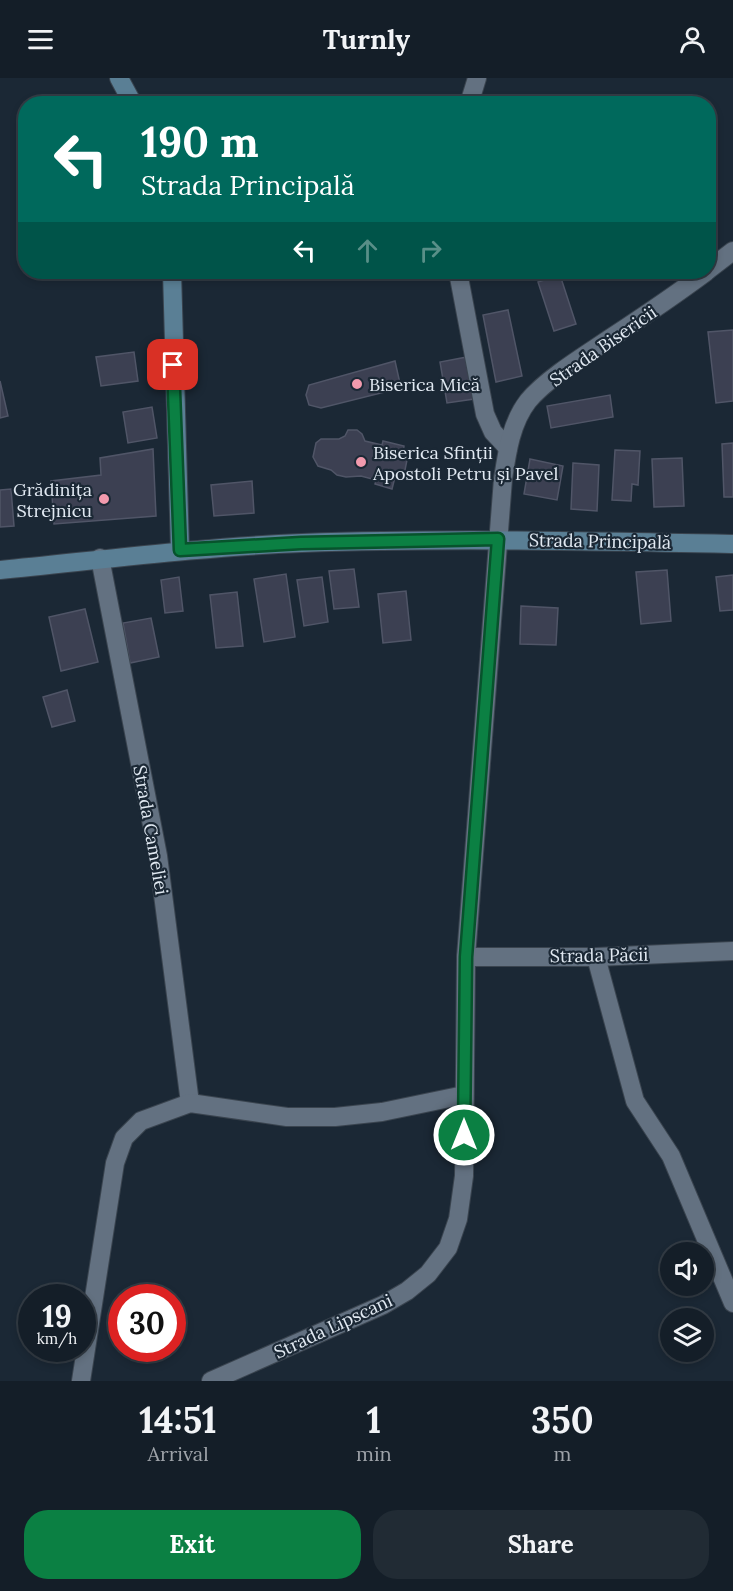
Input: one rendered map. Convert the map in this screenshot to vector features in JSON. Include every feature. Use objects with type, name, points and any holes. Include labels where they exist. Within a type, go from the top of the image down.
[{"type":"main road","points":[[119,78],[129,96]]},
{"type":"main road","points":[[171,279],[180,550]]},
{"type":"main road","name":"Strada Principală","points":[[0,570],[180,550],[301,543],[498,539],[733,544]]},
{"type":"street","points":[[471,96],[477,78]]},
{"type":"street","name":"Strada Bisericii","points":[[716,264],[733,251]]},
{"type":"street","points":[[459,279],[484,414],[493,432],[507,448]]},
{"type":"street","name":"Strada Bisericii","points":[[498,539],[507,448],[517,421],[529,401],[571,365],[696,279]]},
{"type":"street","name":"Strada Lipscani","points":[[211,1381],[383,1305],[407,1291],[428,1275],[448,1248],[458,1219],[464,1176],[466,957],[498,539]]},
{"type":"street","name":"Strada Cameliei","points":[[100,558],[158,856],[190,1103]]},
{"type":"street","name":"Strada Păcii","points":[[466,957],[596,957],[733,951]]},
{"type":"street","points":[[596,957],[635,1101],[671,1156],[733,1303]]},
{"type":"street","points":[[81,1381],[115,1163],[124,1138],[141,1121],[190,1103],[287,1117],[335,1118],[382,1112],[464,1095]]},
{"type":"building","points":[[561,279],[576,324],[554,331],[538,282]]},
{"type":"building","points":[[508,310],[522,376],[496,382],[483,315]]},
{"type":"building","points":[[733,330],[733,401],[716,403],[708,332]]},
{"type":"building","points":[[134,352],[138,381],[101,386],[96,357]]},
{"type":"building","points":[[467,357],[474,399],[447,403],[440,362]]},
{"type":"building","name":"Biserica Mică","points":[[395,361],[401,388],[321,408],[309,405],[306,395],[309,385]]},
{"type":"building","points":[[0,381],[8,416],[0,418]]},
{"type":"building","points":[[610,395],[613,417],[551,428],[547,406]]},
{"type":"building","points":[[152,407],[157,438],[128,443],[123,412]]},
{"type":"building","name":"Biserica Sfinții Apostoli Petru și Pavel","points":[[348,430],[357,430],[365,441],[382,445],[383,441],[404,446],[403,453],[408,455],[404,475],[396,473],[392,489],[375,484],[376,480],[361,476],[337,475],[331,470],[318,466],[313,457],[316,443],[321,439],[339,439],[345,436]]},
{"type":"building","points":[[733,443],[733,497],[724,497],[722,444]]},
{"type":"building","name":"Grădinița Strejnicu","points":[[153,449],[156,516],[54,524],[51,481],[101,475],[100,458]]},
{"type":"building","points":[[615,450],[640,451],[638,485],[632,484],[631,501],[612,500]]},
{"type":"building","points":[[682,458],[684,506],[654,507],[652,459]]},
{"type":"building","points":[[530,459],[563,466],[557,500],[524,494]]},
{"type":"building","points":[[573,463],[599,465],[597,511],[571,509]]},
{"type":"building","points":[[252,481],[254,513],[214,516],[211,485]]},
{"type":"building","points":[[11,489],[14,526],[0,527],[0,490]]},
{"type":"building","points":[[354,569],[359,607],[334,609],[329,571]]},
{"type":"building","points":[[667,570],[671,621],[641,624],[636,572]]},
{"type":"building","points":[[286,574],[295,637],[264,642],[254,579]]},
{"type":"building","points":[[733,575],[733,610],[720,611],[716,577]]},
{"type":"building","points":[[179,577],[183,611],[165,613],[161,580]]},
{"type":"building","points":[[322,577],[328,622],[304,626],[297,580]]},
{"type":"building","points":[[406,591],[411,640],[383,643],[378,594]]},
{"type":"building","points":[[237,592],[243,646],[216,648],[210,595]]},
{"type":"building","points":[[521,606],[558,608],[556,645],[520,644]]},
{"type":"building","points":[[85,609],[98,662],[61,671],[49,617]]},
{"type":"building","points":[[151,618],[159,657],[130,663],[123,623]]},
{"type":"building","points":[[67,690],[75,721],[52,727],[43,697]]},
{"type":"place","name":"Biserica Mică","points":[[357,384]]},
{"type":"place","name":"Biserica Sfinții Apostoli Petru și Pavel","points":[[361,462]]},
{"type":"place","name":"Grădinița Strejnicu","points":[[104,499]]},
{"type":"route","points":[[173,365],[180,550],[301,543],[498,539],[466,957],[464,1135]]}]
